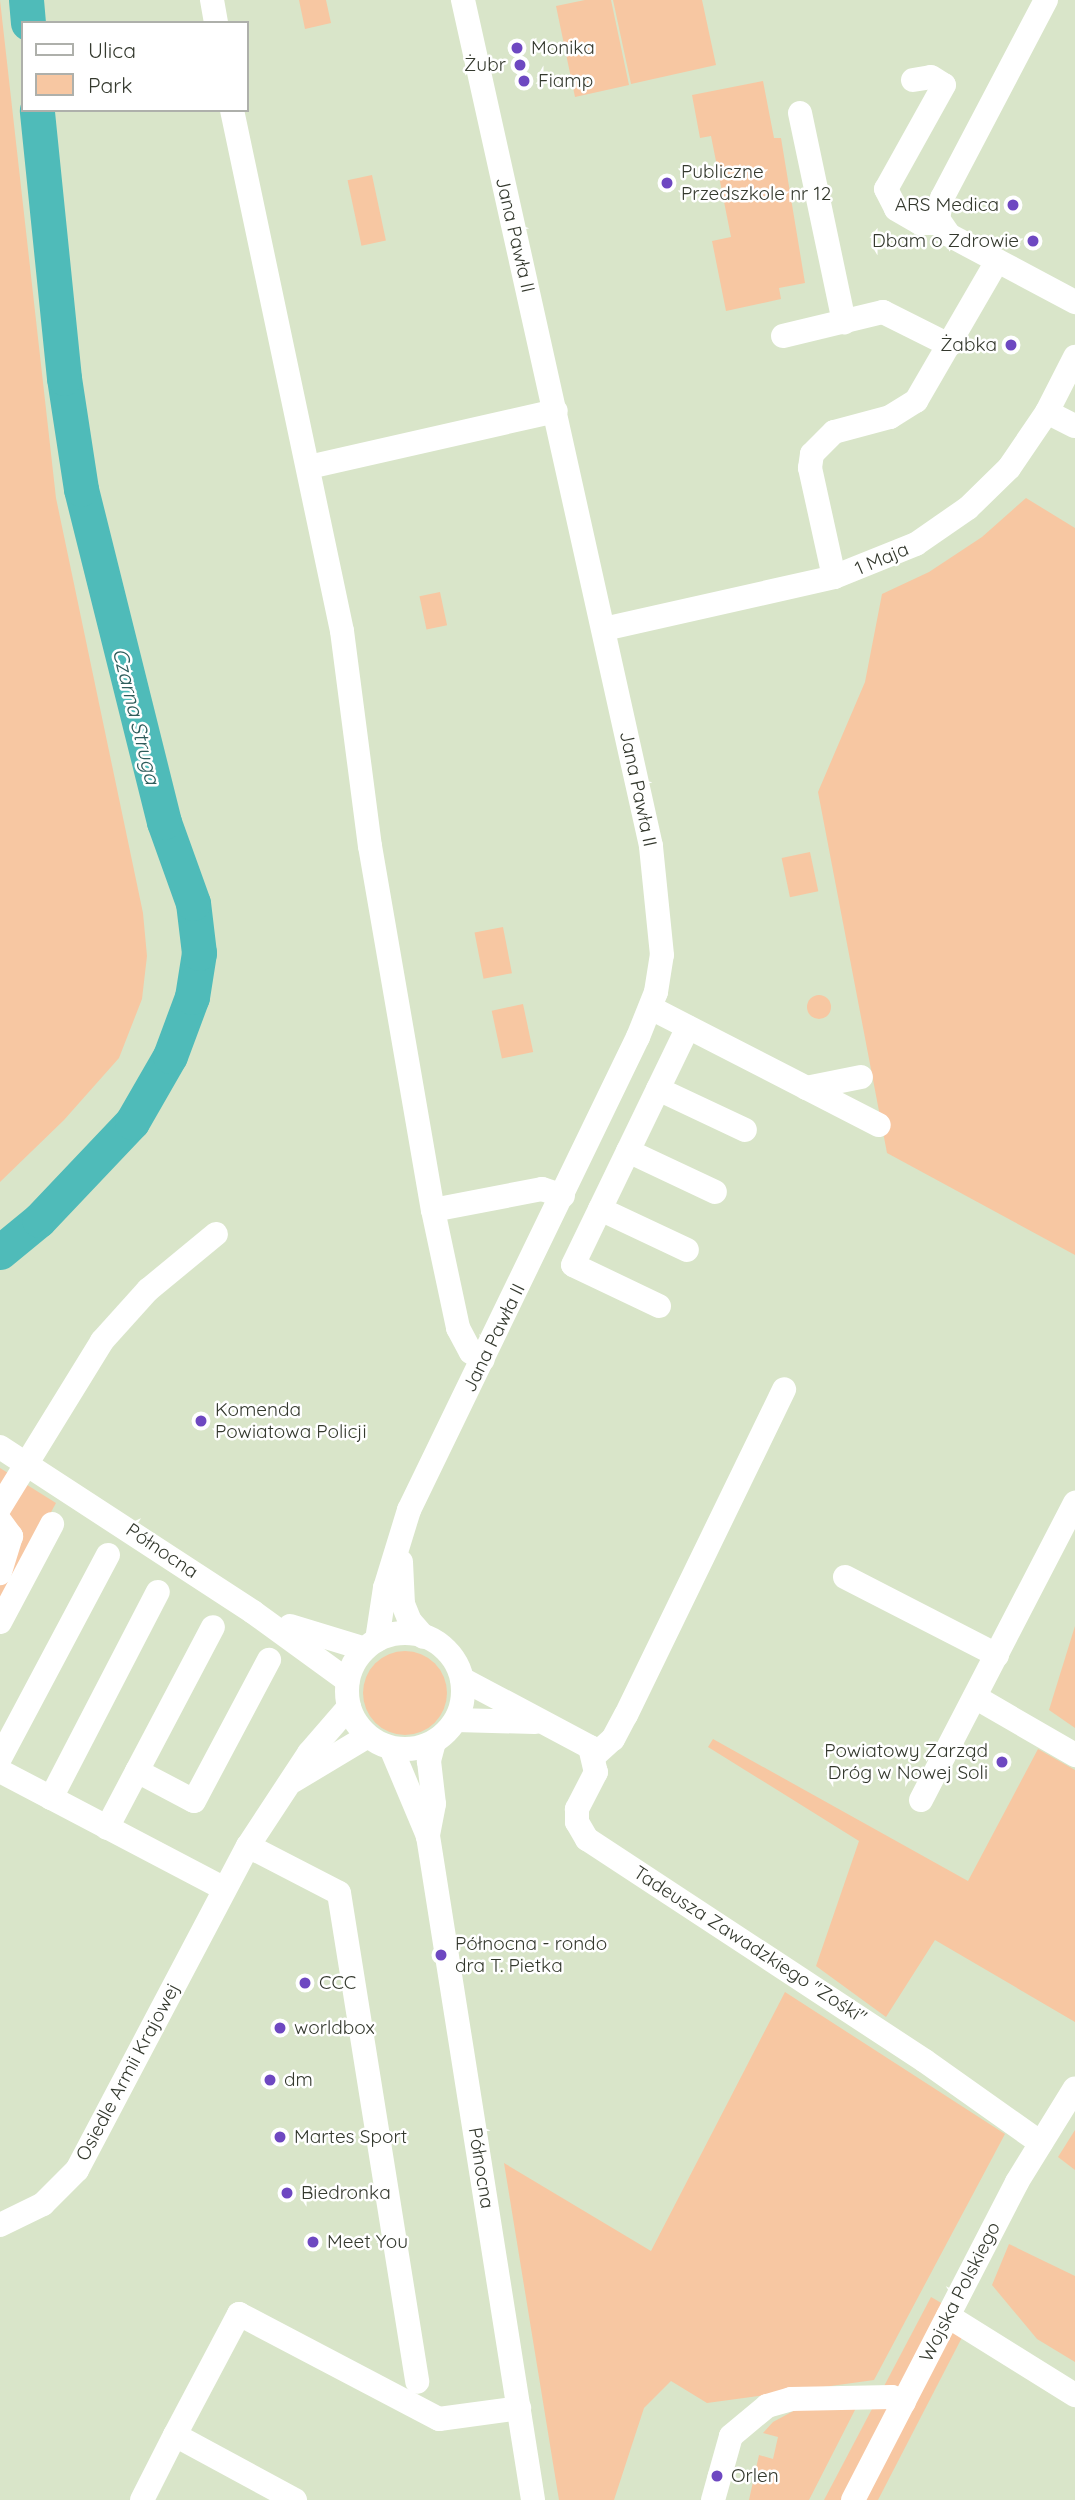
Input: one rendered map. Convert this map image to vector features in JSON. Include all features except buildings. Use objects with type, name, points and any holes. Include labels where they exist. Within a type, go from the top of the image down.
[{"type":"street","points":[[212,0],[216,21]]},
{"type":"street","name":"Jana Pawła II","points":[[371,1644],[409,1510],[563,1196],[651,1007],[662,955],[659,890],[556,411],[463,0]]},
{"type":"street","points":[[1046,0],[942,198],[940,223],[949,235],[1075,302]]},
{"type":"street","points":[[914,80],[931,77],[944,85],[886,189],[896,208],[920,223],[940,223]]},
{"type":"street","points":[[232,112],[342,631],[370,846],[433,1210],[457,1328],[471,1352],[483,1360]]},
{"type":"street","points":[[800,113],[844,322]]},
{"type":"street","points":[[834,577],[810,468],[812,454],[834,432],[905,410],[924,389],[997,261]]},
{"type":"street","points":[[783,336],[883,312],[949,345]]},
{"type":"street","name":"1 Maja","points":[[604,629],[834,577],[899,553],[952,520],[1003,475],[1047,412],[1075,358]]},
{"type":"street","points":[[309,467],[556,411]]},
{"type":"street","points":[[1047,412],[1075,426]]},
{"type":"street","points":[[651,1007],[879,1125]]},
{"type":"street","points":[[659,1306],[573,1265],[688,1027]]},
{"type":"street","points":[[806,1088],[861,1077]]},
{"type":"street","points":[[658,1089],[745,1130]]},
{"type":"street","points":[[628,1151],[715,1192]]},
{"type":"street","points":[[433,1210],[542,1189],[563,1196]]},
{"type":"street","points":[[600,1209],[687,1250]]},
{"type":"street","points":[[0,1507],[102,1341],[148,1290],[216,1234]]},
{"type":"street","points":[[462,1679],[505,1699],[538,1723],[580,1741],[595,1755],[613,1739],[784,1389]]},
{"type":"street","name":"Północna","points":[[0,1447],[253,1612]]},
{"type":"street","points":[[922,1800],[1075,1503]]},
{"type":"street","points":[[0,1521],[10,1536],[0,1573]]},
{"type":"street","points":[[0,1622],[52,1524]]},
{"type":"street","name":"Jana Pawła II","points":[[401,1537],[403,1604],[410,1621],[424,1637]]},
{"type":"street","points":[[0,1758],[108,1555]]},
{"type":"street","points":[[845,1577],[997,1655]]},
{"type":"street","points":[[51,1798],[158,1592]]},
{"type":"street","points":[[253,1612],[322,1639],[371,1644],[400,1634],[424,1637],[442,1646],[462,1679],[463,1693],[456,1720],[434,1742],[406,1750],[391,1748],[368,1736],[349,1707],[348,1681],[371,1644]]},
{"type":"street","points":[[253,1612],[348,1681]]},
{"type":"street","points":[[107,1828],[213,1627]]},
{"type":"street","points":[[137,1771],[194,1801],[270,1660]]},
{"type":"street","points":[[975,1697],[1075,1755]]},
{"type":"street","name":"Osiedle Armii Krajowej","points":[[0,2225],[43,2204],[77,2170],[223,1888],[309,1753],[349,1707]]},
{"type":"street","points":[[456,1720],[538,1723]]},
{"type":"street","name":"Osiedle Armii Krajowej","points":[[290,1783],[368,1736]]},
{"type":"street","points":[[428,1836],[434,1804],[429,1761],[434,1742]]},
{"type":"street","points":[[391,1748],[428,1836]]},
{"type":"street","name":"Tadeusza Zawadzkiego \"Zośki\"","points":[[595,1755],[596,1772],[577,1809],[577,1822],[587,1839],[925,2061],[1041,2143]]},
{"type":"street","points":[[0,1771],[223,1888]]},
{"type":"street","name":"Północna","points":[[428,1836],[533,2500]]},
{"type":"street","points":[[248,1846],[339,1893],[417,2382]]},
{"type":"street","name":"Wojska Polskiego","points":[[853,2500],[1041,2143],[1075,2088]]},
{"type":"street","points":[[142,2500],[239,2314],[439,2419],[519,2407]]},
{"type":"street","points":[[948,2316],[1075,2395]]},
{"type":"street","points":[[713,2500],[731,2436],[767,2406],[791,2399],[892,2397],[904,2402]]},
{"type":"street","points":[[175,2435],[295,2500]]},
{"type":"green space","points":[[0,0],[56,498],[143,913],[147,956],[142,999],[119,1058],[64,1120],[0,1182]]},
{"type":"green space","points":[[299,0],[326,0],[331,23],[305,29]]},
{"type":"green space","points":[[585,0],[611,0],[629,85],[575,97],[556,6]]},
{"type":"green space","points":[[613,0],[702,0],[716,65],[631,84]]},
{"type":"green space","points":[[763,81],[774,138],[781,138],[805,283],[779,288],[781,299],[726,311],[712,241],[731,237],[711,136],[700,138],[692,95]]},
{"type":"green space","points":[[372,175],[386,241],[361,246],[348,180]]},
{"type":"green space","points":[[1026,498],[1075,528],[1075,1255],[887,1153],[818,792],[865,682],[882,594],[929,572],[982,537]]},
{"type":"green space","points":[[440,592],[447,625],[427,630],[419,596]]},
{"type":"green space","points":[[810,852],[818,891],[790,897],[782,858]]},
{"type":"green space","points":[[503,927],[512,973],[484,979],[475,933]]},
{"type":"green space","points":[[819,995],[827,999],[831,1007],[827,1015],[819,1019],[811,1015],[807,1007],[811,999]]},
{"type":"green space","points":[[523,1004],[533,1052],[502,1059],[492,1011]]},
{"type":"green space","points":[[0,1468],[56,1503],[0,1606]]},
{"type":"green space","points":[[1075,1626],[1075,1728],[1049,1710]]},
{"type":"green space","points":[[397,1651],[413,1651],[429,1658],[440,1669],[447,1685],[444,1709],[435,1723],[413,1735],[397,1735],[381,1728],[370,1717],[363,1701],[363,1685],[370,1669],[381,1658]]},
{"type":"green space","points":[[713,1739],[968,1881],[1038,1749],[1075,1770],[1075,2022],[935,1940],[886,2017],[816,1966],[859,1841],[708,1747]]},
{"type":"green space","points":[[785,1992],[1005,2134],[874,2380],[707,2403],[671,2381],[644,2408],[614,2500],[559,2500],[504,2163],[651,2251]]},
{"type":"green space","points":[[1075,2130],[1075,2170],[1058,2157]]},
{"type":"green space","points":[[1009,2244],[1075,2276],[1075,2362],[1037,2339],[992,2285]]},
{"type":"green space","points":[[931,2297],[971,2320],[878,2500],[824,2500]]},
{"type":"green space","points":[[856,2408],[809,2500],[749,2500],[759,2455],[773,2459],[778,2437],[763,2433],[773,2422],[797,2409]]},
{"type":"waterway","name":"Czarna Struga","points":[[26,0],[28,21]]},
{"type":"waterway","name":"Czarna Struga","points":[[0,1252],[39,1220],[132,1122],[170,1056],[192,997],[199,953],[193,903],[164,822],[81,489],[64,378],[37,112]]},
{"type":"place","name":"Monika","points":[[517,48]]},
{"type":"place","name":"Żubr","points":[[520,65]]},
{"type":"place","name":"Fiamp","points":[[524,81]]},
{"type":"place","name":"Publiczne Przedszkole nr 12","points":[[667,183]]},
{"type":"place","name":"ARS Medica","points":[[1013,205]]},
{"type":"place","name":"Dbam o Zdrowie","points":[[1033,241]]},
{"type":"place","name":"Żabka","points":[[1011,345]]},
{"type":"place","name":"Komenda Powiatowa Policji","points":[[201,1421]]},
{"type":"place","name":"Powiatowy Zarząd Dróg w Nowej Soli","points":[[1002,1762]]},
{"type":"place","name":"Północna - rondo dra T. Pietka","points":[[441,1955]]},
{"type":"place","name":"CCC","points":[[305,1983]]},
{"type":"place","name":"worldbox","points":[[280,2028]]},
{"type":"place","name":"dm","points":[[270,2080]]},
{"type":"place","name":"Martes Sport","points":[[280,2137]]},
{"type":"place","name":"Biedronka","points":[[287,2193]]},
{"type":"place","name":"Meet You","points":[[313,2242]]},
{"type":"place","name":"Orlen","points":[[717,2476]]}]
